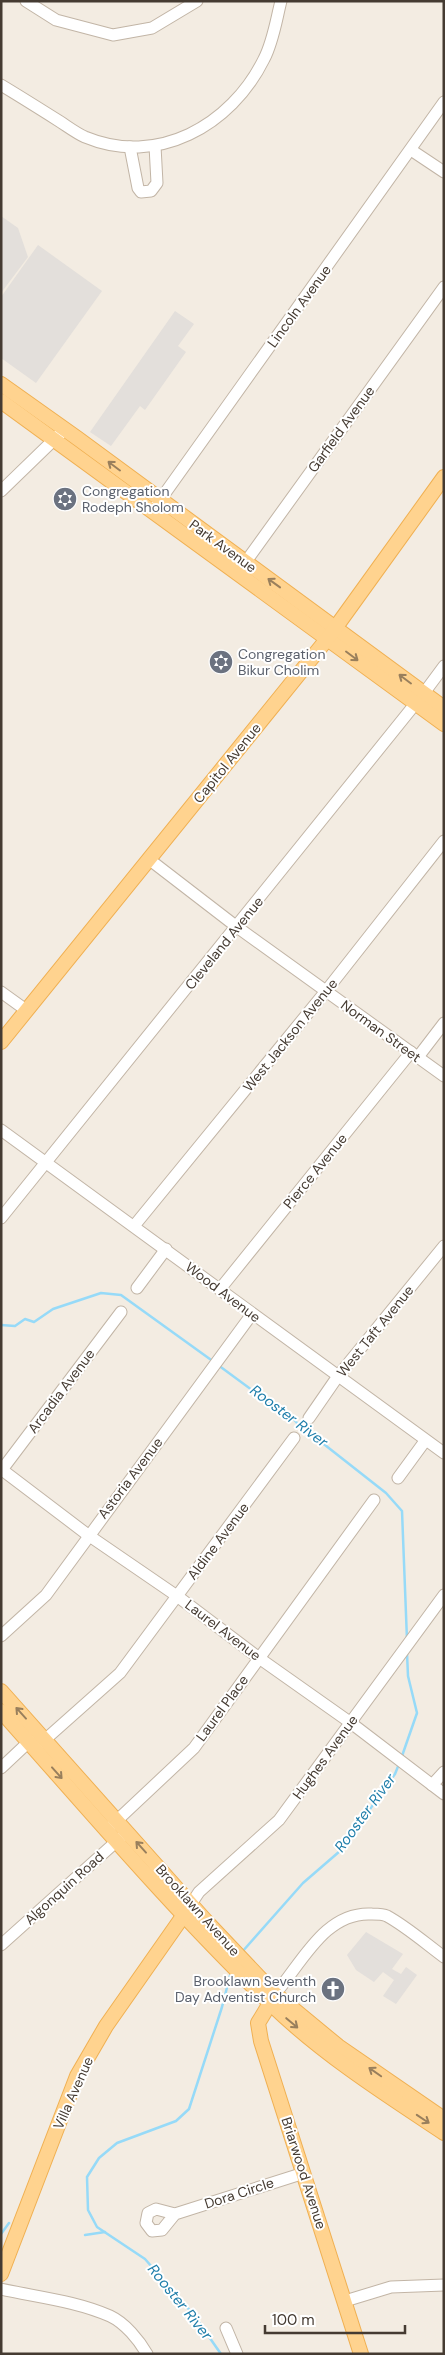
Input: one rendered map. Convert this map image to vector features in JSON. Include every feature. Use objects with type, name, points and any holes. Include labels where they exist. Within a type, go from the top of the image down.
[{"type":"main road","name":"Park Avenue","points":[[1,384],[65,429],[157,505],[420,699],[444,724]]},
{"type":"main road","name":"Park Avenue","points":[[1,401],[54,441],[157,505]]},
{"type":"main road","name":"Capitol Avenue","points":[[1,1042],[332,633],[444,477]]},
{"type":"main road","name":"Park Avenue","points":[[420,699],[444,708]]},
{"type":"main road","name":"Brooklawn Avenue","points":[[1,1691],[37,1741],[188,1909],[272,1998],[334,2057],[444,2133]]},
{"type":"main road","name":"Brooklawn Avenue","points":[[1,1711],[37,1741]]},
{"type":"main road","name":"Villa Avenue","points":[[1,2274],[77,2076],[111,2019],[188,1909]]},
{"type":"main road","name":"Brooklawn Avenue","points":[[272,1998],[444,2119]]},
{"type":"main road","name":"Briarwood Avenue","points":[[272,1998],[258,2023],[261,2041],[361,2354]]},
{"type":"street","points":[[28,2],[56,20],[113,35],[152,28],[197,1]]},
{"type":"street","points":[[1,85],[85,137],[130,147],[168,144],[201,129],[226,109],[251,82],[265,58],[281,1]]},
{"type":"street","name":"Lincoln Avenue","points":[[157,505],[444,102]]},
{"type":"street","points":[[130,147],[138,188],[141,192],[151,191],[157,183],[155,146]]},
{"type":"street","points":[[411,150],[444,172]]},
{"type":"street","name":"Garfield Avenue","points":[[242,567],[444,287]]},
{"type":"street","points":[[1,491],[65,429]]},
{"type":"street","name":"Cleveland Avenue","points":[[1,1218],[420,699],[444,666]]},
{"type":"street","name":"West Jackson Avenue","points":[[134,1226],[326,991],[444,841]]},
{"type":"street","name":"Norman Street","points":[[150,860],[237,927],[444,1076]]},
{"type":"street","points":[[1,992],[26,1010]]},
{"type":"street","name":"Pierce Avenue","points":[[220,1289],[414,1055],[444,1023]]},
{"type":"street","name":"Wood Avenue","points":[[1,1130],[444,1453]]},
{"type":"street","name":"West Taft Avenue","points":[[308,1418],[338,1376],[444,1246]]},
{"type":"street","points":[[137,1288],[166,1250]]},
{"type":"street","name":"Arcadia Avenue","points":[[2,1470],[121,1312]]},
{"type":"street","name":"Astoria Avenue","points":[[1,1636],[46,1595],[88,1535],[252,1314]]},
{"type":"street","name":"Aldine Avenue","points":[[1,1768],[120,1673],[294,1438]]},
{"type":"street","points":[[398,1478],[425,1441]]},
{"type":"street","name":"Laurel Avenue","points":[[2,1470],[88,1535],[177,1596],[259,1658],[351,1723],[444,1794]]},
{"type":"street","name":"Laurel Place","points":[[112,1825],[194,1748],[374,1500]]},
{"type":"street","name":"Hughes Avenue","points":[[188,1909],[199,1892],[279,1820],[444,1596]]},
{"type":"street","points":[[432,1785],[444,1772]]},
{"type":"street","name":"Algonquin Road","points":[[1,1945],[122,1836]]},
{"type":"street","points":[[272,1998],[324,1931],[351,1916],[366,1913],[386,1915],[444,1957]]},
{"type":"street","name":"Dora Circle","points":[[174,2214],[304,2173]]},
{"type":"street","points":[[345,2301],[391,2287],[444,2285]]},
{"type":"street","points":[[1,2289],[59,2301],[111,2316],[139,2340],[147,2354]]},
{"type":"street","points":[[226,2328],[237,2354]]},
{"type":"shaded area","points":[[1,216],[18,228],[28,257],[1,293]]},
{"type":"shaded area","points":[[38,245],[102,291],[36,383],[1,358],[1,297]]},
{"type":"shaded area","points":[[175,311],[194,324],[178,346],[186,352],[145,410],[140,406],[111,446],[90,432]]},
{"type":"shaded area","points":[[366,1932],[403,1954],[392,1969],[401,1974],[406,1967],[417,1975],[396,2004],[383,1996],[394,1980],[383,1972],[374,1982],[356,1970],[347,1955]]},
{"type":"waterway","name":"Rooster River","points":[[1,1325],[15,1326],[25,1319],[34,1322],[53,1309],[101,1293],[121,1295],[214,1362]]},
{"type":"waterway","name":"Rooster River","points":[[218,1365],[275,1407],[290,1415],[297,1423],[386,1493],[402,1511],[407,1640]]},
{"type":"waterway","name":"Rooster River","points":[[402,1756],[417,1713],[408,1676],[407,1653]]},
{"type":"waterway","name":"Rooster River","points":[[242,1952],[303,1883],[340,1851],[395,1774],[399,1764]]},
{"type":"waterway","name":"Rooster River","points":[[221,2354],[193,2314],[145,2259],[97,2227],[88,2210],[87,2177],[99,2158],[117,2143],[176,2121],[189,2109],[222,2007],[231,1972]]},
{"type":"waterway","points":[[1,2234],[9,2223]]},
{"type":"waterway","points":[[85,2235],[105,2232]]},
{"type":"place","name":"Congregation Rodeph Sholom","points":[[65,499]]},
{"type":"place","name":"Congregation Bikur Cholim","points":[[221,662]]},
{"type":"place","name":"Brooklawn Seventh Day Adventist Church","points":[[333,1989]]}]
